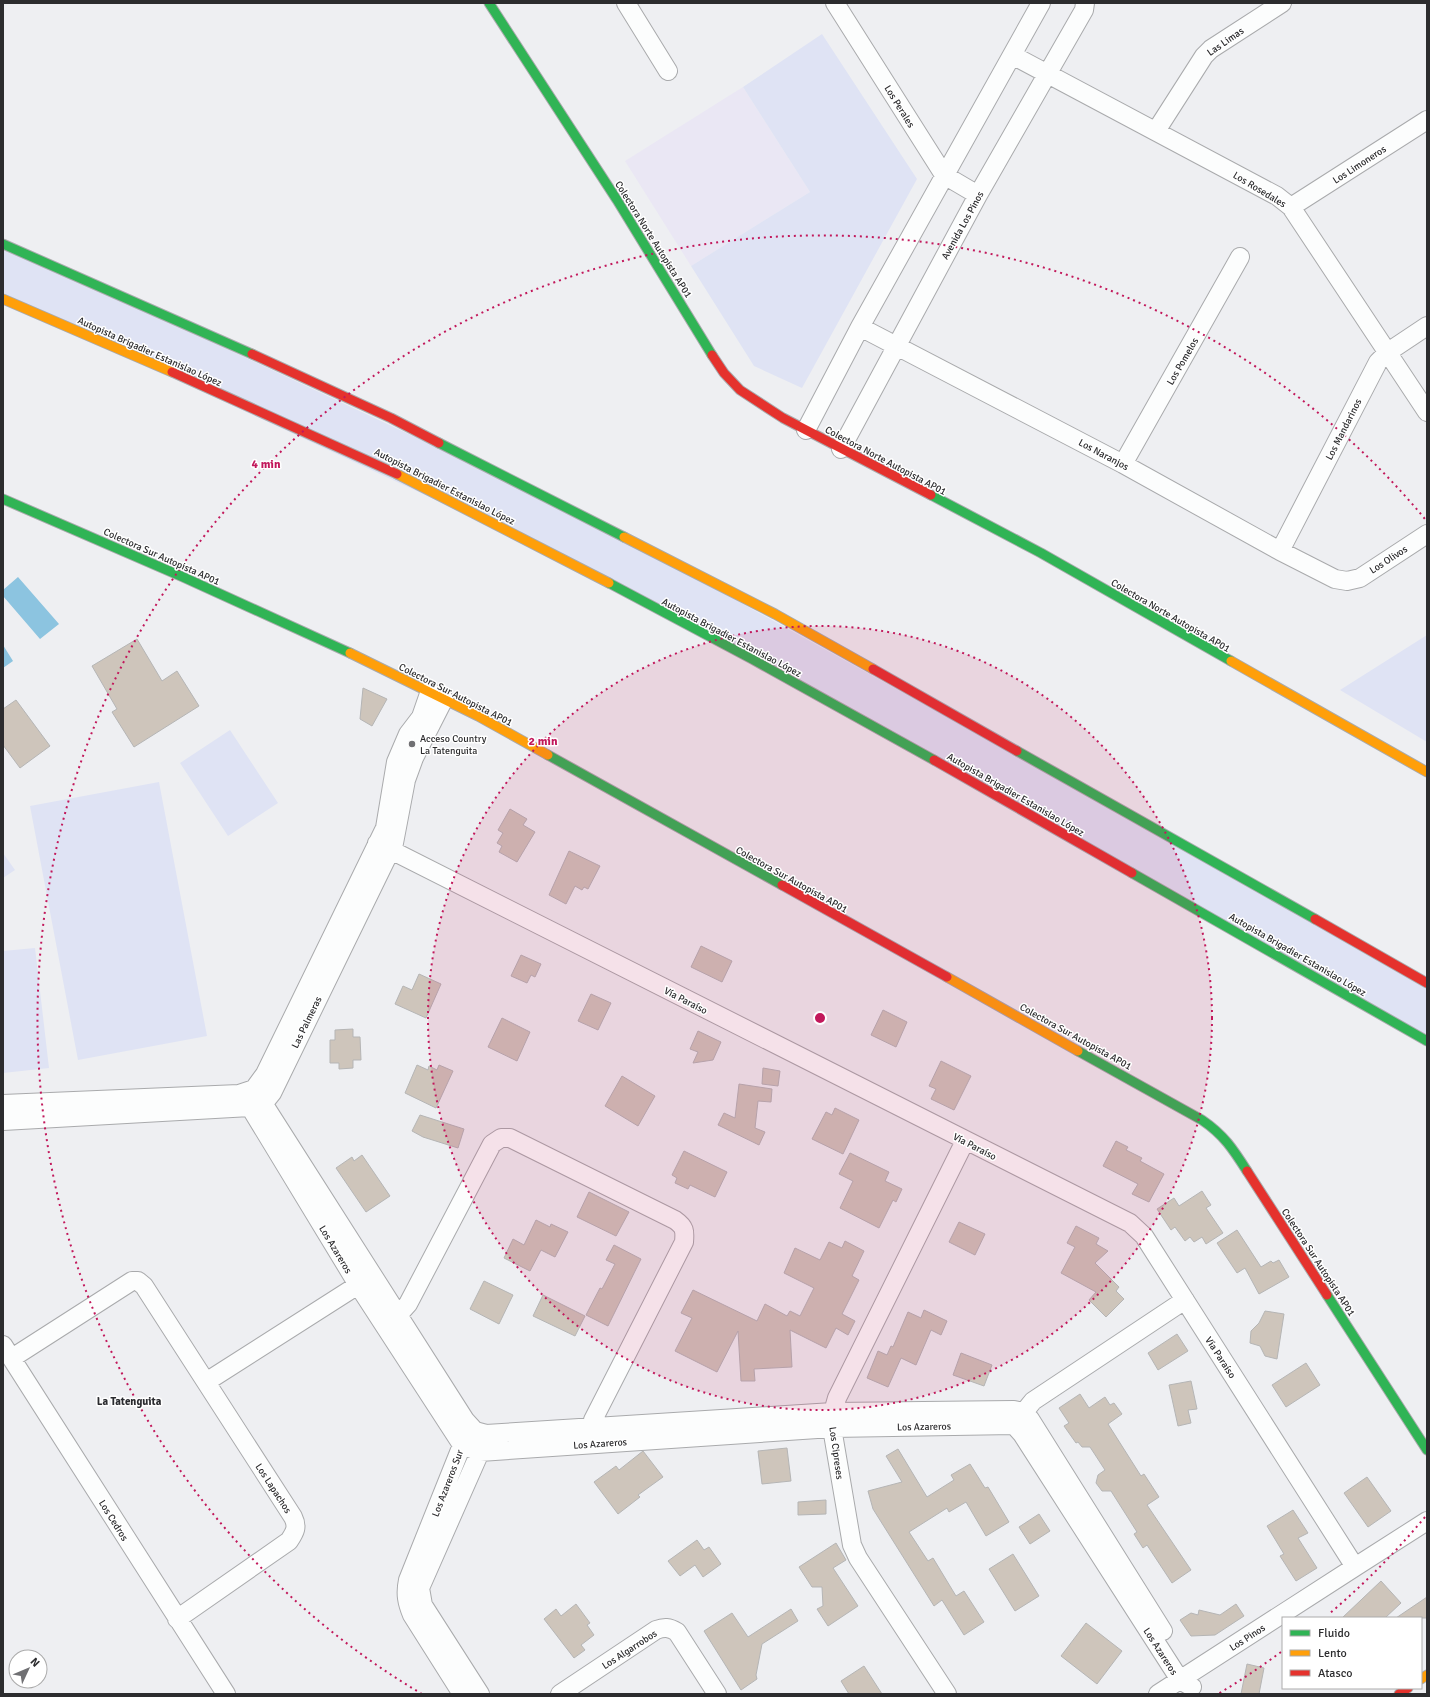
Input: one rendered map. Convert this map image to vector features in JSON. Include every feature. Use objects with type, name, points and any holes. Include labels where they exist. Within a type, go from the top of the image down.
[{"type":"main road","name":"Colectora Norte Autopista AP01","points":[[489,3],[617,200],[724,373],[740,390],[759,404],[841,449],[1041,553],[1427,772]]},
{"type":"main road","points":[[3,244],[199,329],[391,418],[774,614],[1427,983]]},
{"type":"main road","name":"Autopista Brigadier Estanislao López","points":[[3,299],[89,335],[374,462],[724,644],[942,764],[1427,1041]]},
{"type":"main road","points":[[3,310],[89,335]]},
{"type":"main road","name":"Colectora Sur Autopista AP01","points":[[3,499],[140,557],[369,662],[437,695],[1094,1058],[1202,1120],[1218,1131],[1230,1144],[1427,1450]]},
{"type":"street","points":[[626,3],[668,71]]},
{"type":"street","name":"Los Perales","points":[[836,3],[944,175],[978,195]]},
{"type":"street","points":[[806,430],[860,327],[1041,3]]},
{"type":"street","name":"Avenida Los Pinos","points":[[841,449],[978,195],[1084,10],[1085,3]]},
{"type":"street","name":"Las Limas","points":[[1156,131],[1204,56],[1211,48],[1282,3]]},
{"type":"street","name":"Los Rosedales","points":[[1012,55],[1277,196],[1291,207],[1427,412]]},
{"type":"street","name":"Los Limoneros","points":[[1291,207],[1427,120]]},
{"type":"street","name":"Los Pomelos","points":[[1123,464],[1240,257]]},
{"type":"street","name":"Los Mandarinos","points":[[1280,551],[1378,362],[1388,352],[1427,326]]},
{"type":"street","name":"Los Naranjos","points":[[860,327],[1123,464],[1280,551],[1335,578],[1347,581]]},
{"type":"street","name":"Los Olivos","points":[[1347,581],[1360,578],[1427,534]]},
{"type":"street","name":"Las Palmeras","points":[[256,1099],[272,1093],[384,847],[386,823],[396,762],[408,734],[437,695]]},
{"type":"street","name":"Vía Paraíso","points":[[384,847],[1130,1224],[1144,1236],[1355,1567]]},
{"type":"street","points":[[3,1104],[239,1094],[256,1099]]},
{"type":"street","points":[[3,1121],[256,1099]]},
{"type":"street","name":"Los Azareros","points":[[256,1099],[365,1260],[465,1420],[475,1431],[486,1434],[592,1436]]},
{"type":"street","name":"Los Azareros","points":[[256,1099],[348,1270],[462,1445],[480,1452],[592,1436],[832,1420],[1014,1410],[1018,1419],[1030,1419],[1190,1684]]},
{"type":"street","points":[[399,1314],[408,1304],[492,1144],[501,1138],[510,1138],[676,1220],[683,1225],[685,1232],[684,1242],[593,1420],[592,1436]]},
{"type":"street","name":"Los Cipreses","points":[[947,1694],[858,1558],[852,1546],[832,1420],[837,1398],[965,1141]]},
{"type":"street","points":[[348,1270],[365,1260]]},
{"type":"street","name":"Los Lapachos","points":[[7,1352],[132,1281],[138,1281],[144,1286],[206,1382],[297,1525],[294,1534],[289,1541],[177,1619]]},
{"type":"street","points":[[206,1382],[358,1285]]},
{"type":"street","points":[[1018,1419],[1033,1401],[1185,1300]]},
{"type":"street","name":"Los Cedros","points":[[7,1352],[226,1694]]},
{"type":"street","name":"Los Azareros Sur","points":[[462,1694],[412,1616],[408,1605],[406,1592],[408,1580],[462,1445],[475,1431]]},
{"type":"street","name":"Los Azareros Sur","points":[[475,1431],[480,1452],[420,1588],[423,1605],[480,1694]]},
{"type":"street","points":[[1355,1567],[1427,1520]]},
{"type":"street","name":"Los Pinos","points":[[1284,1617],[1355,1567]]},
{"type":"street","name":"Los Pinos","points":[[1158,1694],[1190,1684],[1282,1619]]},
{"type":"street","name":"Los Algarrobos","points":[[560,1694],[656,1630],[663,1627],[670,1628],[677,1632],[717,1694]]},
{"type":"shaded area","points":[[822,34],[917,179],[802,388],[754,366],[691,266],[810,192],[743,87]]},
{"type":"shaded area","points":[[743,87],[810,192],[691,266],[625,161]]},
{"type":"shaded area","points":[[3,244],[586,517],[1427,983],[1427,1041],[565,560],[3,299]]},
{"type":"shaded area","points":[[1427,635],[1427,742],[1340,690]]},
{"type":"shaded area","points":[[230,730],[278,803],[228,836],[180,763]]},
{"type":"shaded area","points":[[159,782],[207,1036],[78,1060],[30,806]]},
{"type":"shaded area","points":[[3,853],[15,870],[3,878]]},
{"type":"shaded area","points":[[35,948],[49,1068],[3,1073],[3,951]]},
{"type":"water","points":[[18,577],[59,624],[40,639],[3,596],[3,590]]},
{"type":"water","points":[[3,645],[13,661],[3,668]]},
{"type":"building","points":[[137,639],[162,681],[177,671],[199,706],[134,747],[112,712],[117,709],[92,666]]},
{"type":"building","points":[[363,688],[387,699],[372,726],[360,719]]},
{"type":"building","points":[[16,700],[50,746],[20,768],[3,745],[3,709]]},
{"type":"building","points":[[510,809],[527,819],[523,825],[535,832],[517,862],[499,852],[502,846],[497,843],[503,833],[498,830]]},
{"type":"building","points":[[569,851],[600,866],[588,889],[584,887],[582,890],[575,886],[566,904],[549,895]]},
{"type":"building","points":[[701,946],[732,961],[722,982],[691,967]]},
{"type":"building","points":[[521,955],[541,964],[535,977],[531,975],[527,983],[511,976]]},
{"type":"building","points":[[419,974],[441,984],[426,1018],[395,1004],[403,986],[412,990]]},
{"type":"building","points":[[591,994],[611,1003],[598,1030],[578,1021]]},
{"type":"building","points":[[883,1010],[907,1022],[896,1047],[871,1035]]},
{"type":"building","points":[[502,1018],[530,1032],[517,1061],[488,1047]]},
{"type":"building","points":[[353,1029],[353,1037],[360,1037],[361,1060],[353,1060],[353,1068],[339,1069],[339,1063],[330,1063],[330,1040],[335,1040],[335,1030]]},
{"type":"building","points":[[698,1031],[721,1042],[713,1060],[693,1063],[698,1052],[690,1049]]},
{"type":"building","points":[[941,1061],[971,1076],[954,1110],[931,1099],[936,1089],[929,1086]]},
{"type":"building","points":[[417,1065],[428,1070],[429,1066],[437,1070],[439,1065],[453,1071],[436,1108],[405,1093]]},
{"type":"building","points":[[763,1068],[780,1071],[778,1086],[762,1084]]},
{"type":"building","points":[[622,1076],[655,1096],[638,1126],[605,1106]]},
{"type":"building","points":[[739,1084],[772,1089],[771,1102],[758,1101],[755,1128],[765,1132],[759,1145],[718,1125],[724,1113],[735,1118]]},
{"type":"building","points":[[835,1108],[859,1120],[843,1154],[812,1139],[826,1112],[832,1115]]},
{"type":"building","points":[[420,1115],[464,1129],[458,1148],[423,1137],[412,1131]]},
{"type":"building","points":[[1116,1141],[1128,1147],[1126,1150],[1142,1158],[1140,1161],[1164,1174],[1149,1202],[1132,1194],[1138,1184],[1103,1166]]},
{"type":"building","points":[[684,1151],[727,1172],[715,1197],[690,1185],[688,1189],[675,1183],[677,1178],[672,1175]]},
{"type":"building","points":[[850,1153],[889,1172],[885,1181],[902,1189],[896,1202],[893,1200],[879,1228],[840,1208],[853,1181],[839,1174]]},
{"type":"building","points":[[362,1155],[390,1196],[366,1212],[336,1168],[352,1157],[354,1161]]},
{"type":"building","points":[[1202,1191],[1211,1205],[1206,1208],[1223,1233],[1206,1244],[1202,1237],[1194,1242],[1190,1237],[1185,1241],[1175,1227],[1171,1230],[1157,1209],[1174,1198],[1179,1206]]},
{"type":"building","points":[[589,1192],[629,1212],[616,1236],[577,1217]]},
{"type":"building","points":[[536,1220],[550,1227],[551,1224],[568,1232],[555,1257],[541,1250],[530,1271],[504,1258],[513,1239],[524,1245]]},
{"type":"building","points":[[959,1222],[985,1234],[975,1255],[949,1242]]},
{"type":"building","points":[[1076,1226],[1099,1238],[1096,1244],[1108,1251],[1095,1263],[1119,1287],[1116,1291],[1124,1299],[1106,1317],[1089,1300],[1096,1292],[1061,1273],[1075,1247],[1067,1243]]},
{"type":"building","points":[[1237,1230],[1261,1267],[1271,1261],[1273,1263],[1279,1260],[1289,1277],[1259,1294],[1245,1268],[1237,1273],[1217,1243]]},
{"type":"building","points":[[845,1241],[864,1251],[852,1276],[859,1280],[842,1314],[855,1321],[848,1335],[836,1328],[826,1348],[790,1330],[792,1367],[754,1369],[755,1381],[741,1381],[738,1331],[717,1372],[675,1351],[692,1318],[681,1313],[693,1290],[757,1321],[765,1304],[787,1316],[790,1311],[800,1316],[814,1288],[784,1273],[795,1248],[820,1260],[829,1242],[842,1248]]},
{"type":"building","points":[[614,1245],[641,1259],[608,1326],[586,1315],[615,1264],[606,1260]]},
{"type":"building","points":[[484,1281],[513,1295],[499,1324],[470,1309]]},
{"type":"building","points":[[543,1295],[585,1316],[575,1336],[533,1316]]},
{"type":"building","points":[[924,1310],[947,1321],[941,1335],[931,1330],[916,1365],[901,1358],[888,1387],[867,1378],[878,1351],[887,1355],[891,1346],[893,1347],[908,1312],[921,1318]]},
{"type":"building","points":[[1265,1311],[1284,1314],[1277,1359],[1265,1356],[1260,1346],[1250,1343],[1251,1331],[1259,1323]]},
{"type":"building","points":[[1177,1334],[1188,1351],[1158,1370],[1148,1353]]},
{"type":"building","points":[[961,1353],[992,1365],[984,1386],[953,1375]]},
{"type":"building","points":[[1306,1363],[1320,1385],[1286,1407],[1272,1385]]},
{"type":"building","points":[[1191,1381],[1197,1409],[1188,1410],[1191,1423],[1178,1426],[1169,1385]]},
{"type":"building","points":[[1080,1394],[1089,1408],[1105,1397],[1110,1405],[1114,1403],[1122,1414],[1108,1424],[1141,1476],[1144,1474],[1159,1497],[1147,1505],[1191,1570],[1172,1583],[1147,1545],[1143,1548],[1134,1534],[1137,1532],[1111,1491],[1102,1491],[1096,1483],[1098,1475],[1105,1470],[1090,1447],[1082,1447],[1078,1442],[1076,1443],[1064,1426],[1069,1423],[1059,1408]]},
{"type":"building","points":[[787,1448],[791,1481],[762,1484],[758,1451]]},
{"type":"building","points":[[898,1449],[927,1497],[954,1480],[951,1475],[970,1464],[985,1488],[988,1487],[1009,1522],[986,1536],[966,1502],[949,1512],[947,1508],[909,1532],[928,1561],[933,1558],[956,1596],[964,1591],[984,1622],[964,1635],[942,1600],[934,1606],[873,1509],[868,1491],[902,1482],[886,1456]]},
{"type":"building","points":[[643,1451],[663,1477],[638,1495],[640,1497],[618,1514],[594,1482],[616,1466],[619,1470]]},
{"type":"building","points":[[1367,1477],[1391,1511],[1368,1527],[1344,1493]]},
{"type":"building","points":[[826,1500],[826,1514],[798,1515],[798,1502]]},
{"type":"building","points":[[1293,1510],[1308,1533],[1298,1538],[1317,1568],[1296,1581],[1280,1556],[1284,1554],[1267,1526]]},
{"type":"building","points":[[1039,1514],[1050,1531],[1030,1544],[1019,1527]]},
{"type":"building","points":[[697,1540],[704,1550],[709,1547],[721,1564],[703,1577],[695,1565],[680,1576],[668,1561]]},
{"type":"building","points":[[836,1543],[846,1560],[833,1568],[858,1606],[828,1626],[817,1609],[823,1606],[822,1587],[812,1587],[799,1567]]},
{"type":"building","points":[[1013,1554],[1039,1596],[1015,1611],[989,1569]]},
{"type":"building","points":[[1381,1581],[1401,1603],[1386,1617],[1343,1617]]},
{"type":"building","points":[[1427,1597],[1427,1618],[1397,1617]]},
{"type":"building","points":[[576,1604],[590,1623],[587,1625],[594,1635],[581,1645],[585,1650],[574,1658],[544,1619],[556,1609],[561,1616]]},
{"type":"building","points":[[1236,1604],[1244,1616],[1215,1635],[1191,1636],[1180,1620],[1191,1613],[1198,1615],[1199,1610],[1220,1615]]},
{"type":"building","points":[[791,1609],[798,1621],[762,1644],[756,1675],[757,1679],[741,1690],[704,1631],[732,1613],[748,1637]]},
{"type":"building","points":[[1086,1623],[1122,1651],[1097,1684],[1061,1656]]},
{"type":"building","points":[[1247,1664],[1264,1668],[1259,1694],[1241,1694]]},
{"type":"building","points":[[864,1666],[882,1694],[849,1694],[841,1681]]},
{"type":"traffic: fast","points":[[489,3],[617,200],[712,355]]},
{"type":"traffic: fast","points":[[3,244],[252,354]]},
{"type":"traffic: fast","points":[[439,443],[624,537]]},
{"type":"traffic: fast","points":[[931,495],[1041,553],[1231,661]]},
{"type":"traffic: fast","points":[[3,499],[183,577],[350,653]]},
{"type":"traffic: fast","points":[[609,583],[752,659],[934,760]]},
{"type":"traffic: fast","points":[[1017,751],[1315,919]]},
{"type":"traffic: fast","points":[[548,755],[782,885]]},
{"type":"traffic: fast","points":[[1132,873],[1427,1041]]},
{"type":"traffic: fast","points":[[1078,1051],[1202,1120],[1228,1143],[1247,1171]]},
{"type":"traffic: fast","points":[[1327,1295],[1427,1450]]},
{"type":"traffic: slow","points":[[3,299],[172,372]]},
{"type":"traffic: slow","points":[[397,474],[609,583]]},
{"type":"traffic: slow","points":[[624,537],[775,614],[873,669]]},
{"type":"traffic: slow","points":[[350,653],[478,716],[548,755]]},
{"type":"traffic: slow","points":[[1231,661],[1427,772]]},
{"type":"traffic: slow","points":[[947,977],[1078,1051]]},
{"type":"traffic: slow","points":[[1422,1678],[1427,1675]]},
{"type":"traffic: jam","points":[[252,354],[391,418],[439,443]]},
{"type":"traffic: jam","points":[[712,355],[724,373],[740,390],[783,418],[931,495]]},
{"type":"traffic: jam","points":[[172,372],[397,474]]},
{"type":"traffic: jam","points":[[873,669],[1017,751]]},
{"type":"traffic: jam","points":[[934,760],[1132,873]]},
{"type":"traffic: jam","points":[[782,885],[947,977]]},
{"type":"traffic: jam","points":[[1315,919],[1427,983]]},
{"type":"traffic: jam","points":[[1247,1171],[1327,1295]]},
{"type":"traffic: jam","points":[[1399,1694],[1406,1689]]},
{"type":"place","name":"Acceso Country La Tatenguita","points":[[412,744]]},
{"type":"district","name":"La Tatenguita","points":[[129,1401]]}]
